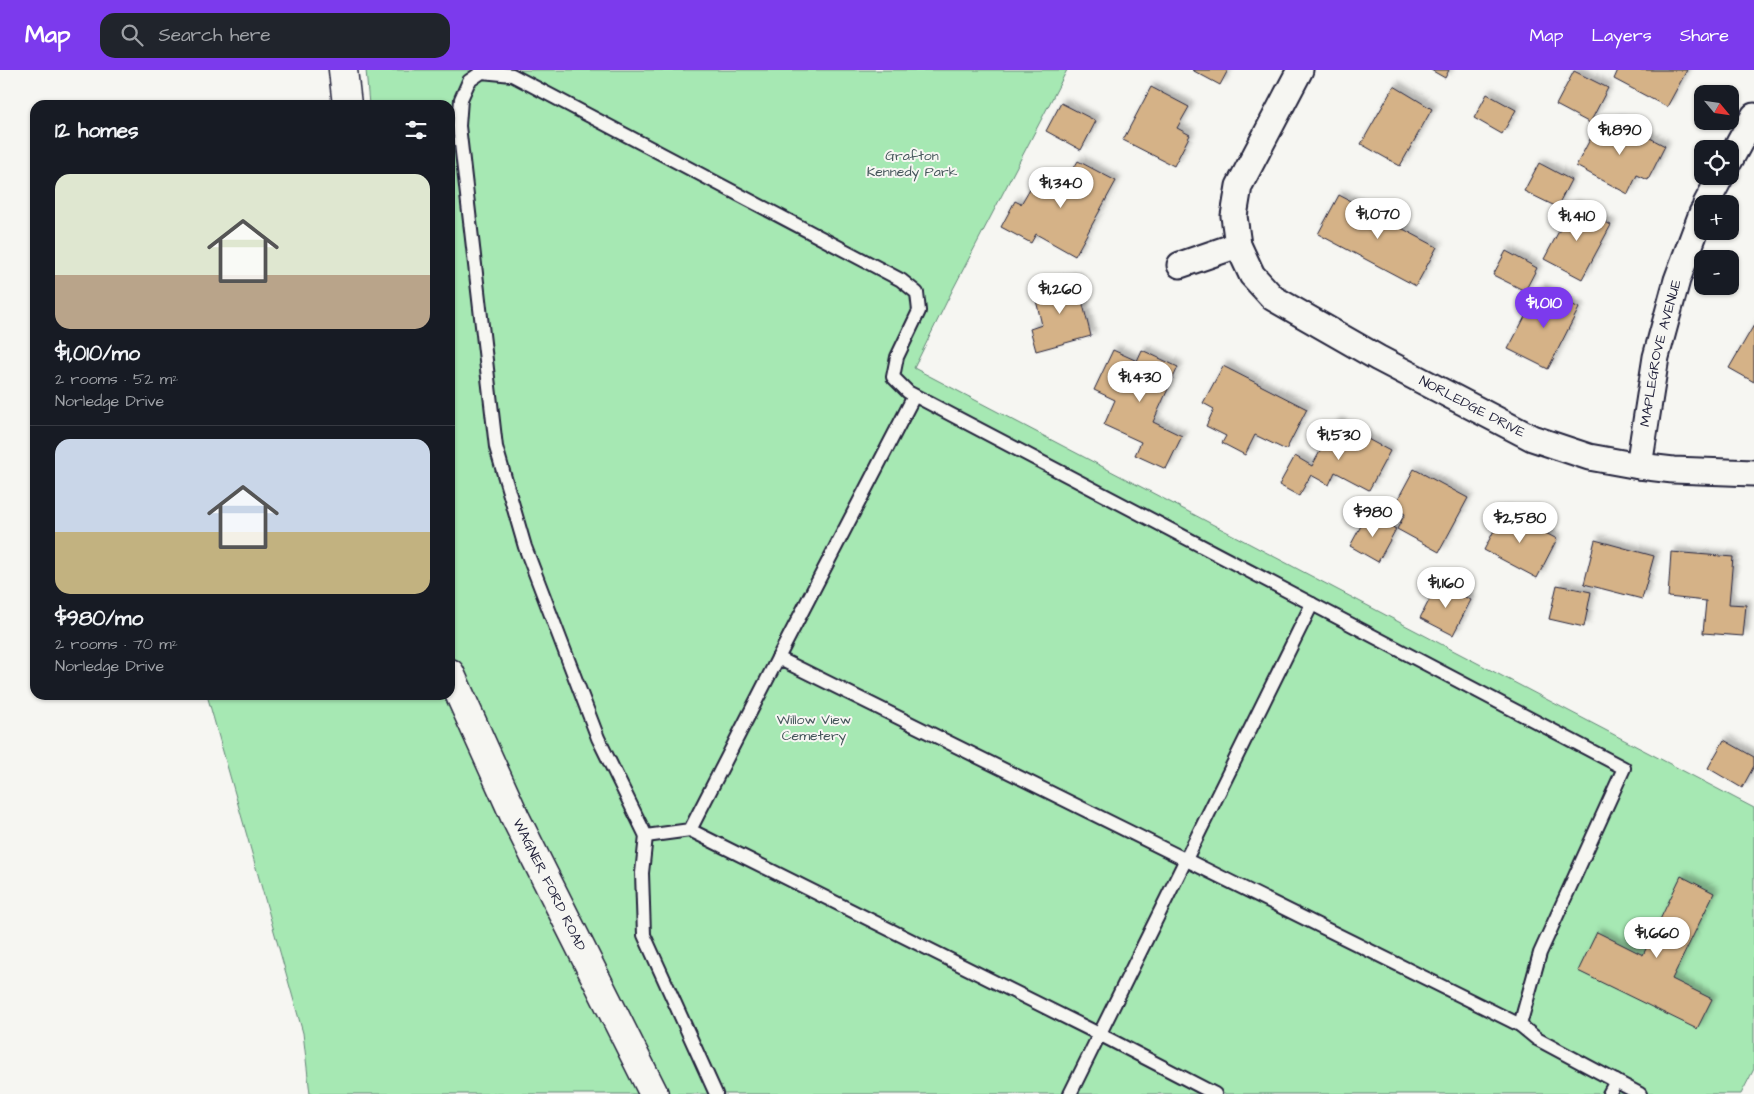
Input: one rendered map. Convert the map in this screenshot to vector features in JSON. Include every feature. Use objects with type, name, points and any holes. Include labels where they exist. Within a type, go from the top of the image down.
[{"type":"main road","points":[[343,70],[346,100]]},
{"type":"main road","name":"WAGNER FORD ROAD","points":[[455,684],[515,817],[654,1094]]},
{"type":"street","name":"NORLEDGE DRIVE","points":[[1300,70],[1239,186],[1234,216],[1238,245],[1252,275],[1273,298],[1378,358],[1532,438],[1589,456],[1638,466],[1673,470],[1754,474]]},
{"type":"street","points":[[1739,144],[1754,116]]},
{"type":"street","name":"MAPLEGROVE AVENUE","points":[[1638,466],[1656,357],[1677,280],[1694,234]]},
{"type":"street","points":[[1180,265],[1238,245]]},
{"type":"lane","points":[[716,1094],[644,935],[642,873],[646,836],[598,738],[525,547],[496,448],[459,126],[461,99],[469,81],[482,72],[512,75],[901,280],[917,293],[919,311],[897,357],[893,377],[914,396],[1624,768],[1540,954],[1520,1025]]},
{"type":"lane","points":[[690,830],[914,396]]},
{"type":"lane","points":[[1070,1094],[1312,604]]},
{"type":"lane","points":[[778,658],[1520,1025],[1537,1039],[1640,1094]]},
{"type":"lane","points":[[646,836],[690,830],[1215,1094]]},
{"type":"lane","points":[[1609,1094],[1616,1081]]},
{"type":"green space","name":"Willow View Cemetery","points":[[366,70],[1067,70],[914,368],[1754,808],[1754,1069],[1741,1094],[310,1094],[303,1033],[208,700],[455,700],[455,100],[369,100]]},
{"type":"building","points":[[1192,70],[1228,70],[1220,85]]},
{"type":"building","points":[[1431,70],[1449,70],[1445,78]]},
{"type":"building","points":[[1618,70],[1687,70],[1667,107],[1614,79]]},
{"type":"building","points":[[1574,71],[1608,88],[1590,123],[1556,105]]},
{"type":"building","points":[[1394,86],[1432,109],[1400,166],[1361,144]]},
{"type":"building","points":[[1151,87],[1189,107],[1177,128],[1190,135],[1174,166],[1123,140]]},
{"type":"building","points":[[1487,94],[1516,110],[1502,134],[1474,118]]},
{"type":"building","points":[[1061,103],[1096,121],[1081,150],[1046,131]]},
{"type":"building","points":[[1616,120],[1665,146],[1648,180],[1637,175],[1628,194],[1576,166],[1596,128],[1609,134]]},
{"type":"building","points":[[1078,161],[1116,181],[1075,256],[1036,234],[1031,243],[1001,227],[1015,201],[1021,204],[1035,180],[1059,193]]},
{"type":"building","points":[[1539,163],[1571,180],[1557,207],[1524,191]]},
{"type":"building","points":[[1339,195],[1437,247],[1416,286],[1318,234]]},
{"type":"building","points":[[1573,205],[1611,225],[1582,279],[1544,259]]},
{"type":"building","points":[[1506,251],[1537,268],[1525,291],[1493,275]]},
{"type":"building","points":[[1076,277],[1091,336],[1036,351],[1030,329],[1042,325],[1033,288]]},
{"type":"building","points":[[1540,288],[1579,308],[1548,369],[1508,349]]},
{"type":"building","points":[[1754,325],[1754,382],[1729,368]]},
{"type":"building","points":[[1113,350],[1137,361],[1142,350],[1178,367],[1153,422],[1182,436],[1166,469],[1135,455],[1141,442],[1104,425],[1115,400],[1094,390]]},
{"type":"building","points":[[1223,366],[1307,409],[1286,450],[1255,435],[1245,455],[1222,443],[1226,436],[1206,426],[1214,409],[1203,403]]},
{"type":"building","points":[[1336,422],[1390,451],[1369,490],[1335,472],[1329,485],[1311,475],[1299,496],[1279,485],[1295,456],[1312,466]]},
{"type":"building","points":[[1414,469],[1468,498],[1439,552],[1397,529],[1405,514],[1393,508]]},
{"type":"building","points":[[1504,511],[1557,539],[1537,578],[1484,550]]},
{"type":"building","points":[[1368,513],[1396,529],[1378,562],[1350,546]]},
{"type":"building","points":[[1595,540],[1654,556],[1642,599],[1584,584]]},
{"type":"building","points":[[1671,552],[1733,557],[1729,604],[1746,605],[1743,636],[1703,633],[1706,601],[1668,597]]},
{"type":"building","points":[[1438,583],[1471,600],[1453,635],[1420,618]]},
{"type":"building","points":[[1557,585],[1591,592],[1584,627],[1549,619]]},
{"type":"building","points":[[1724,740],[1754,757],[1754,766],[1742,788],[1708,768]]},
{"type":"building","points":[[1681,876],[1714,893],[1672,979],[1712,999],[1697,1029],[1578,971],[1597,932],[1643,955]]},
{"type":"park label","name":"Grafton Kennedy Park","points":[[912,164]]}]
